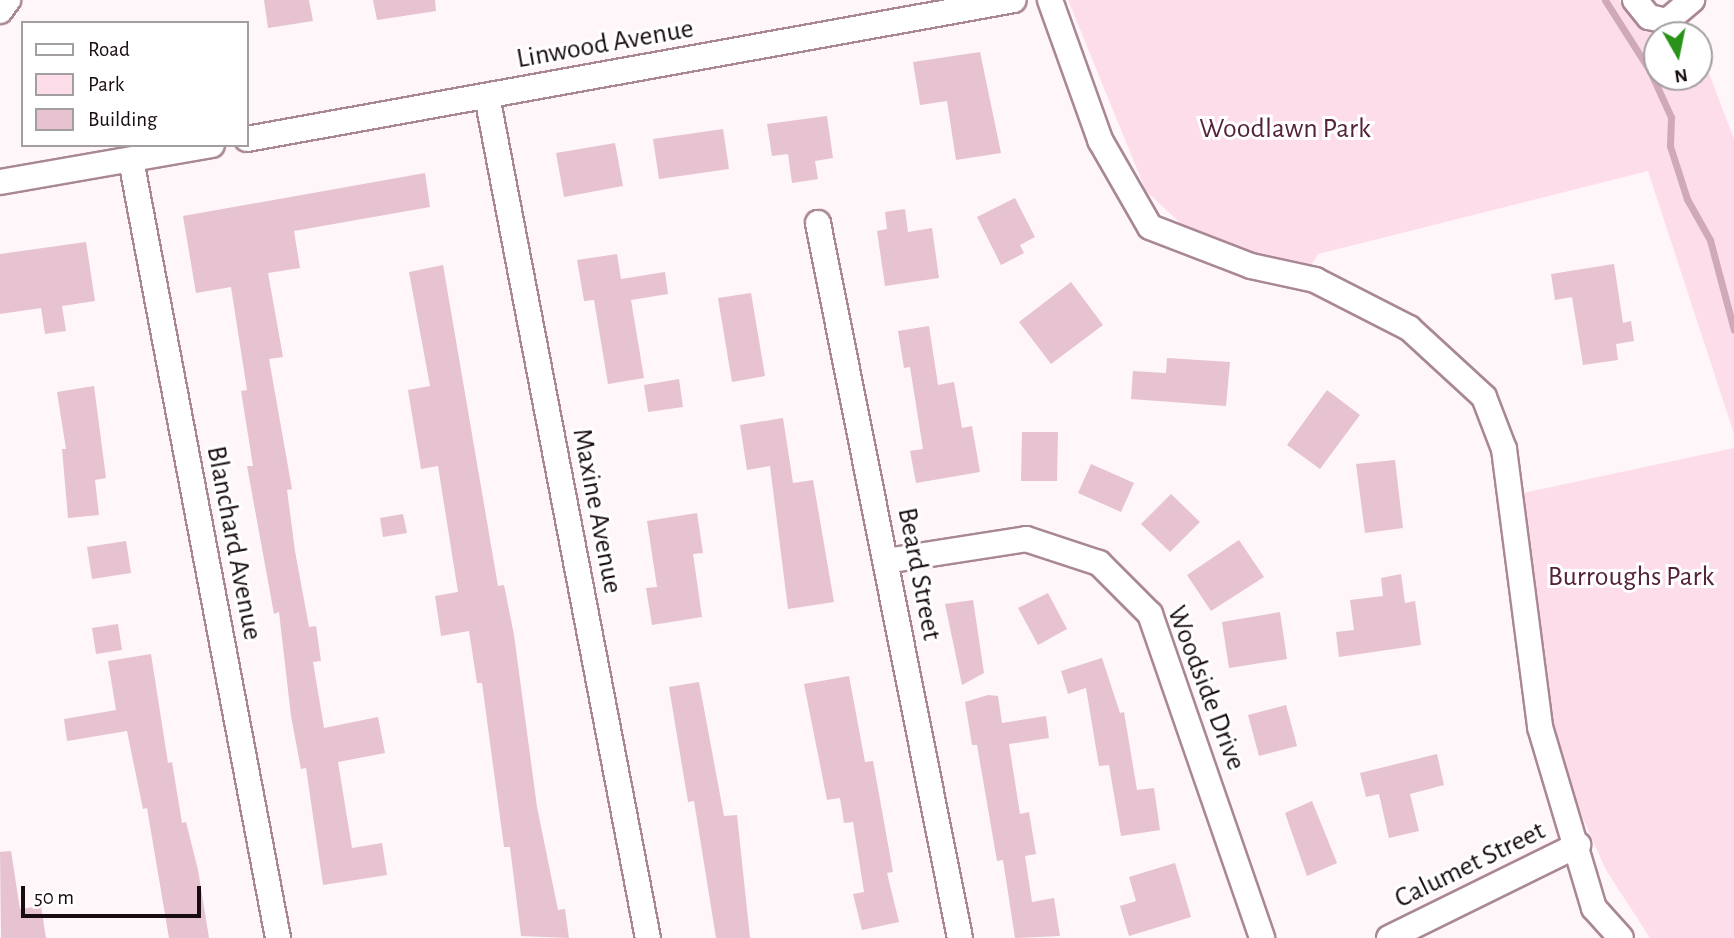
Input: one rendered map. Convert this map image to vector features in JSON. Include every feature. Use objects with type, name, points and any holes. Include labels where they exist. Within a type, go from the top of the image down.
[{"type":"street","points":[[0,10],[8,0]]},
{"type":"street","name":"Linwood Avenue","points":[[248,139],[1014,0]]},
{"type":"street","points":[[1049,0],[1100,140],[1150,226],[1251,266],[1315,280],[1398,322],[1484,397],[1504,449],[1540,727],[1578,845],[1594,908],[1621,938]]},
{"type":"street","points":[[1642,9],[1667,21],[1692,0]]},
{"type":"street","name":"Maxine Avenue","points":[[487,96],[648,938]]},
{"type":"street","points":[[0,182],[201,147]]},
{"type":"street","name":"Blanchard Avenue","points":[[131,160],[278,938]]},
{"type":"street","name":"Beard Street","points":[[818,223],[960,938]]},
{"type":"street","name":"Woodside Drive","points":[[886,561],[1026,539],[1099,562],[1150,614],[1262,938]]},
{"type":"street","name":"Calumet Street","points":[[1389,938],[1578,845]]},
{"type":"green space","name":"Woodlawn Park","points":[[1068,0],[1619,0],[1643,24],[1643,91],[1713,91],[1713,84],[1734,139],[1734,434],[1648,171],[1318,254],[1310,267],[1259,257],[1191,233],[1146,191]]},
{"type":"green space","name":"Burroughs Park","points":[[1734,448],[1734,938],[1650,938],[1606,870],[1556,758],[1518,494]]},
{"type":"building","points":[[264,0],[309,0],[313,21],[268,28]]},
{"type":"building","points":[[373,0],[435,0],[436,11],[377,20]]},
{"type":"building","points":[[980,52],[1001,153],[956,160],[947,101],[920,105],[913,62]]},
{"type":"building","points":[[827,116],[833,158],[815,161],[818,179],[792,183],[788,154],[772,156],[767,124]]},
{"type":"building","points":[[723,129],[729,169],[659,179],[653,139]]},
{"type":"building","points":[[615,143],[623,186],[564,197],[556,153]]},
{"type":"building","points":[[425,173],[430,207],[294,231],[300,268],[268,273],[283,357],[269,359],[292,489],[287,490],[295,551],[309,627],[316,626],[321,661],[313,662],[324,728],[378,717],[385,753],[338,762],[352,848],[382,843],[387,875],[323,885],[306,768],[301,769],[291,716],[279,612],[274,614],[247,466],[253,466],[241,391],[247,390],[231,287],[196,293],[183,216]]},
{"type":"building","points":[[1015,198],[1035,237],[1020,245],[1024,253],[1001,265],[977,217]]},
{"type":"building","points":[[905,209],[908,232],[932,228],[939,278],[885,286],[877,231],[887,229],[885,212]]},
{"type":"building","points":[[86,242],[95,301],[62,306],[66,331],[45,334],[41,308],[0,314],[0,254]]},
{"type":"building","points":[[617,254],[621,279],[665,272],[668,294],[631,300],[644,378],[608,384],[594,300],[584,301],[577,260]]},
{"type":"building","points":[[1614,264],[1623,323],[1631,321],[1634,341],[1616,344],[1618,360],[1583,365],[1572,297],[1555,300],[1551,274]]},
{"type":"building","points":[[443,265],[498,586],[504,585],[514,635],[537,807],[558,910],[565,909],[569,938],[521,936],[510,847],[504,847],[482,683],[477,683],[469,631],[441,636],[435,596],[458,592],[438,466],[421,469],[408,390],[430,386],[409,272]]},
{"type":"building","points":[[1071,282],[1103,325],[1051,364],[1019,322]]},
{"type":"building","points":[[751,293],[765,376],[732,382],[718,298]]},
{"type":"building","points":[[929,326],[938,385],[954,382],[962,428],[972,426],[980,472],[916,483],[910,451],[923,449],[910,367],[904,368],[898,331]]},
{"type":"building","points":[[1167,358],[1230,362],[1226,406],[1131,399],[1133,371],[1166,373]]},
{"type":"building","points":[[679,379],[683,407],[648,412],[644,385]]},
{"type":"building","points":[[94,386],[106,478],[95,480],[99,515],[68,518],[62,449],[66,449],[57,392]]},
{"type":"building","points":[[1327,390],[1360,415],[1320,469],[1287,445]]},
{"type":"building","points":[[783,418],[793,483],[813,480],[834,602],[788,609],[770,466],[747,470],[740,425]]},
{"type":"building","points":[[1022,432],[1058,432],[1057,481],[1021,481]]},
{"type":"building","points":[[1395,460],[1403,528],[1365,533],[1356,464]]},
{"type":"building","points":[[1091,464],[1134,483],[1121,512],[1078,493]]},
{"type":"building","points":[[1171,494],[1200,522],[1170,552],[1141,524]]},
{"type":"building","points":[[697,513],[703,553],[693,554],[702,617],[652,625],[646,588],[657,587],[647,521]]},
{"type":"building","points":[[403,514],[407,533],[383,537],[380,518]]},
{"type":"building","points":[[1239,540],[1264,577],[1211,611],[1187,575]]},
{"type":"building","points":[[126,541],[131,573],[92,579],[87,547]]},
{"type":"building","points":[[1401,574],[1405,603],[1415,601],[1421,645],[1339,657],[1336,632],[1354,630],[1350,600],[1383,596],[1381,578]]},
{"type":"building","points":[[1048,593],[1067,629],[1038,645],[1018,608]]},
{"type":"building","points":[[973,600],[984,673],[962,685],[945,604]]},
{"type":"building","points":[[1280,612],[1287,659],[1229,668],[1222,622]]},
{"type":"building","points":[[118,624],[122,650],[96,654],[92,628]]},
{"type":"building","points":[[151,654],[168,763],[172,762],[182,823],[186,822],[198,870],[209,938],[169,938],[147,808],[143,809],[127,731],[67,741],[64,719],[116,710],[108,661]]},
{"type":"building","points":[[1102,658],[1120,713],[1124,712],[1137,790],[1154,788],[1160,830],[1121,836],[1109,765],[1099,766],[1086,688],[1068,694],[1061,671]]},
{"type":"building","points":[[849,676],[865,762],[873,761],[893,872],[887,873],[899,922],[862,930],[853,894],[864,892],[853,822],[844,823],[840,798],[827,800],[804,684]]},
{"type":"building","points":[[699,682],[724,816],[737,815],[750,938],[716,938],[694,801],[688,802],[669,687]]},
{"type":"building","points":[[988,695],[998,696],[1002,723],[1046,716],[1049,738],[1009,744],[1020,814],[1029,812],[1036,854],[1025,856],[1032,902],[1054,898],[1060,936],[1015,938],[1003,860],[997,861],[977,745],[972,745],[965,702]]},
{"type":"building","points":[[1286,705],[1297,746],[1259,756],[1248,715]]},
{"type":"building","points":[[1437,754],[1444,785],[1410,794],[1419,831],[1389,838],[1379,794],[1366,797],[1360,773]]},
{"type":"building","points":[[1312,801],[1337,863],[1307,876],[1285,813]]},
{"type":"building","points":[[11,851],[20,909],[41,906],[46,938],[1,938],[0,852]]},
{"type":"building","points":[[1175,863],[1191,917],[1129,936],[1120,906],[1136,901],[1129,877]]},
{"type":"waterway","points":[[1605,0],[1650,71],[1671,117],[1670,146],[1687,199],[1710,240],[1734,330]]}]
